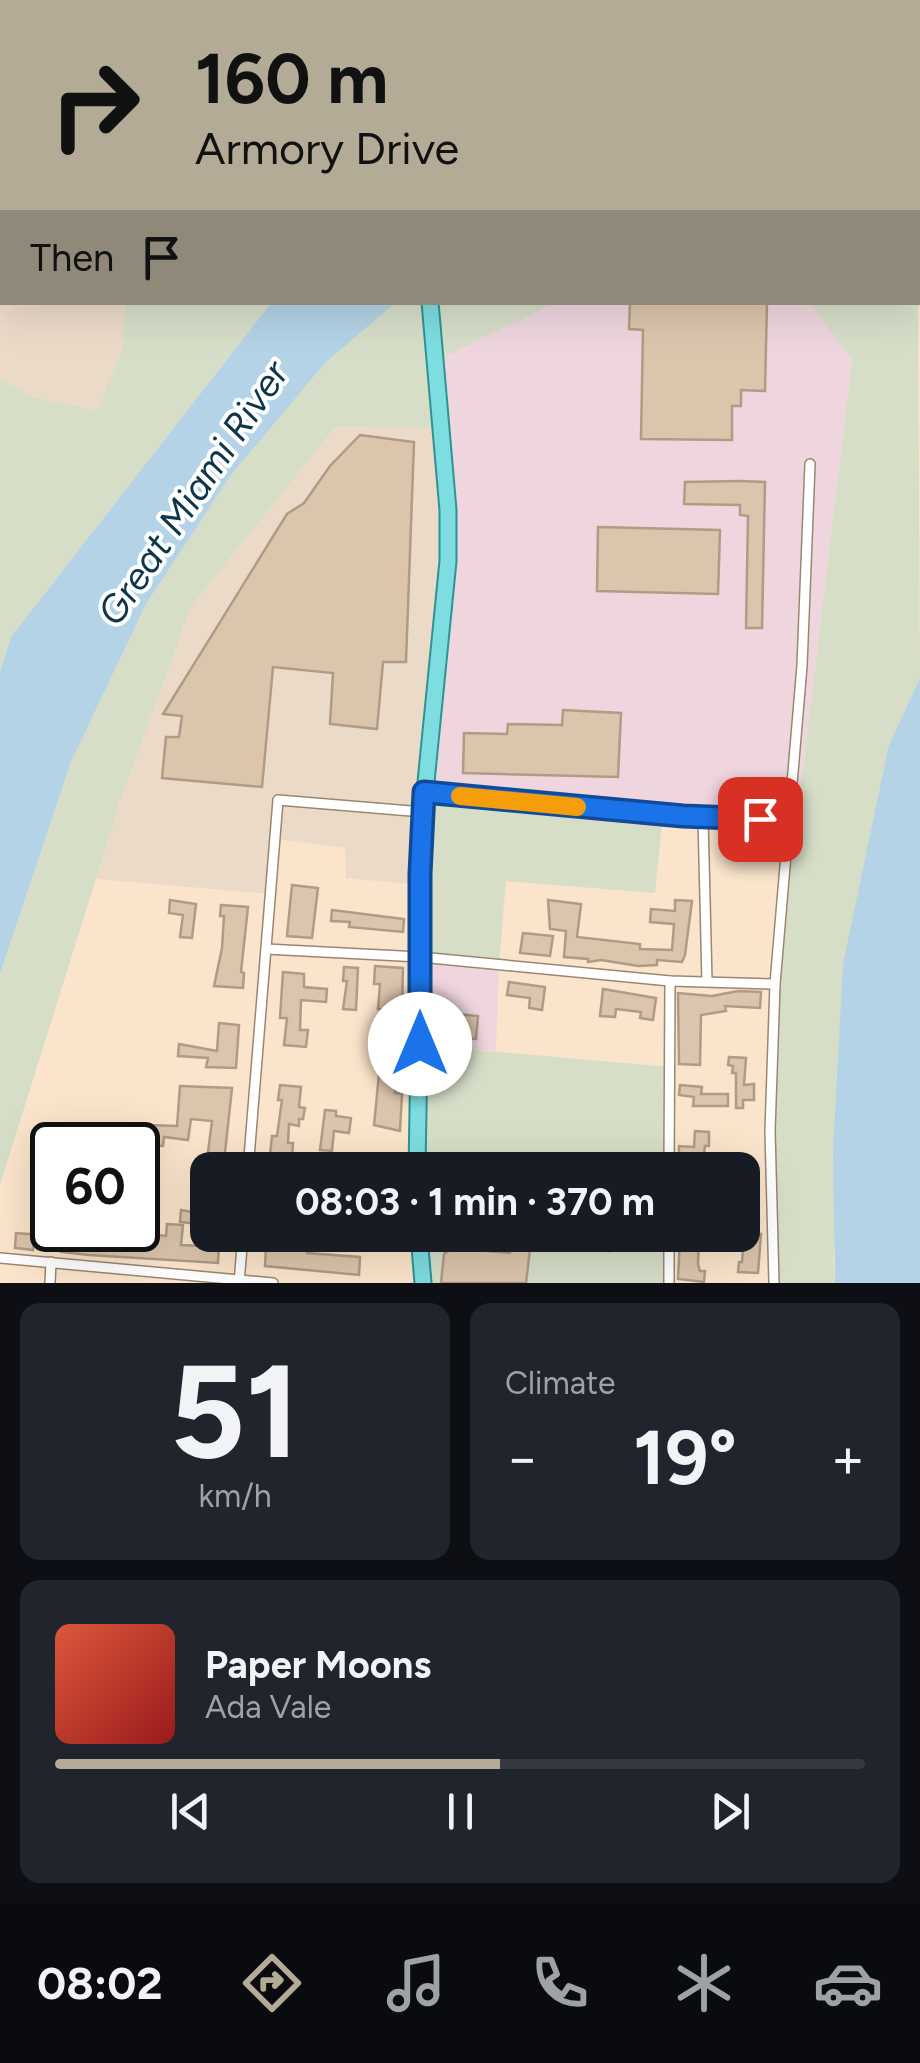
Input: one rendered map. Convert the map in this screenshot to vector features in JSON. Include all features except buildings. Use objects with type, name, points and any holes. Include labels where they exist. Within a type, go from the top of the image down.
[{"type":"main road","points":[[417,1152],[424,792],[448,561],[448,510],[430,305]]},
{"type":"main road","points":[[420,1252],[423,1283]]},
{"type":"street","points":[[774,1283],[770,1131],[775,984],[802,666],[810,464]]},
{"type":"street","points":[[424,792],[703,817],[789,820]]},
{"type":"street","points":[[249,1152],[278,800],[423,812]]},
{"type":"street","points":[[703,817],[707,982]]},
{"type":"street","points":[[266,950],[420,957],[670,982],[775,984]]},
{"type":"street","points":[[669,1152],[670,982]]},
{"type":"street","points":[[239,1282],[242,1252]]},
{"type":"street","points":[[669,1252],[669,1283]]},
{"type":"street","points":[[0,1258],[273,1283]]},
{"type":"street","points":[[50,1283],[51,1262]]},
{"type":"shaded area","points":[[0,305],[125,305],[122,349],[99,410],[33,397],[0,379]]},
{"type":"shaded area","points":[[551,305],[812,305],[852,359],[797,820],[703,817],[424,792],[436,361]]},
{"type":"shaded area","points":[[336,426],[441,428],[448,510],[420,885],[346,878],[345,848],[276,839],[271,894],[96,879],[191,607]]},
{"type":"shaded area","points":[[420,957],[499,965],[496,1051],[420,1045]]},
{"type":"green space","points":[[125,305],[269,305],[11,637],[0,672],[0,379],[33,397],[98,410],[122,349]]},
{"type":"green space","points":[[392,305],[551,305],[436,361],[441,428],[336,426],[191,607],[120,802],[0,1185],[0,973],[71,762],[146,604],[231,475],[326,362]]},
{"type":"green space","points":[[811,305],[918,305],[920,678],[889,746],[833,1260],[835,1283],[774,1283],[770,1131],[789,820],[797,819],[852,360]]},
{"type":"green space","points":[[424,792],[663,814],[655,893],[506,881],[499,965],[420,957]]},
{"type":"green space","points":[[420,1045],[669,1067],[669,1152],[417,1152]]},
{"type":"green space","points":[[420,1252],[669,1252],[669,1283],[423,1283]]},
{"type":"water","name":"Great Miami River","points":[[269,305],[393,305],[326,362],[231,475],[146,604],[71,762],[0,973],[0,672],[11,637]]},
{"type":"water","points":[[920,678],[920,1283],[835,1283],[833,1152],[843,964],[889,745]]},
{"type":"slow traffic","points":[[460,796],[577,807]]},
{"type":"route","points":[[420,1044],[424,792],[683,816],[760,819]]}]
